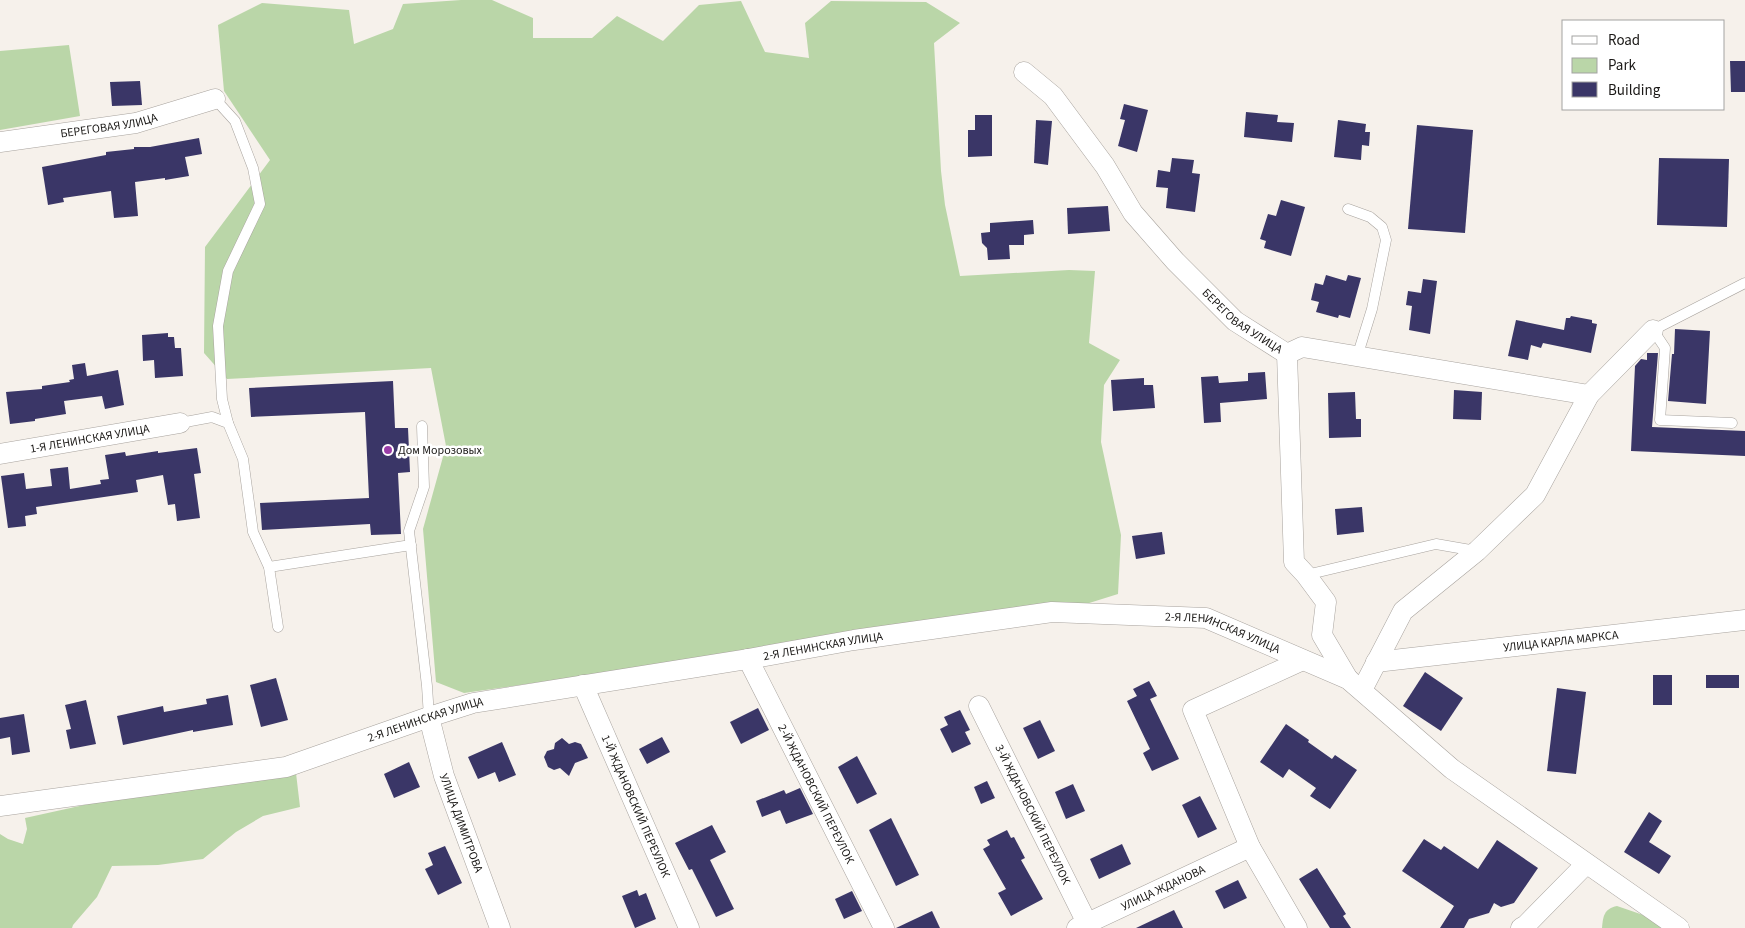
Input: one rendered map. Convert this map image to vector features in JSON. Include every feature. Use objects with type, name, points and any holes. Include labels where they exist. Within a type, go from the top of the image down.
[{"type":"street","name":"БЕРЕГОВАЯ УЛИЦА","points":[[1024,72],[1053,96],[1105,166],[1133,213],[1175,261],[1236,321],[1287,354],[1302,348],[1589,395]]},
{"type":"street","name":"БЕРЕГОВАЯ УЛИЦА","points":[[0,142],[136,123],[215,100]]},
{"type":"street","points":[[1287,354],[1294,562],[1326,602],[1322,635],[1355,685],[1376,662],[1403,610],[1477,552],[1535,495],[1589,395],[1653,330]]},
{"type":"street","name":"1-Я ЛЕНИНСКАЯ УЛИЦА","points":[[0,454],[180,423]]},
{"type":"street","name":"2-Я ЛЕНИНСКАЯ УЛИЦА","points":[[0,806],[286,767],[472,703],[854,640],[1052,612],[1206,618],[1355,685],[1452,769],[1679,928]]},
{"type":"street","name":"УЛИЦА КАРЛА МАРКСА","points":[[1376,662],[1745,620]]},
{"type":"street","name":"2-Й ЖДАНОВСКИЙ ПЕРЕУЛОК","points":[[748,659],[884,928]]},
{"type":"street","points":[[1297,928],[1250,847],[1193,710],[1303,660]]},
{"type":"street","name":"1-Й ЖДАНОВСКИЙ ПЕРЕУЛОК","points":[[583,685],[689,928]]},
{"type":"street","name":"3-Й ЖДАНОВСКИЙ ПЕРЕУЛОК","points":[[979,706],[1082,926]]},
{"type":"street","name":"УЛИЦА ДИМИТРОВА","points":[[429,717],[444,776],[500,928]]},
{"type":"street","name":"УЛИЦА ЖДАНОВА","points":[[1082,926],[1250,847]]},
{"type":"street","points":[[1521,928],[1586,864]]},
{"type":"lane","points":[[215,100],[234,121],[253,168],[260,204],[228,271],[218,326],[222,399],[228,423],[243,459],[253,532],[269,567],[278,627]]},
{"type":"lane","points":[[1348,209],[1370,217],[1382,227],[1386,240],[1372,310],[1357,357]]},
{"type":"lane","points":[[1732,422],[1660,420],[1665,348],[1653,330],[1745,283]]},
{"type":"lane","points":[[180,423],[212,417],[228,423]]},
{"type":"lane","points":[[422,426],[424,487],[409,531],[429,717]]},
{"type":"lane","points":[[1306,575],[1436,544],[1477,552]]},
{"type":"lane","points":[[269,567],[411,545]]},
{"type":"green space","points":[[492,0],[533,18],[533,38],[592,38],[617,16],[663,41],[699,5],[741,1],[765,52],[809,58],[805,23],[831,1],[926,2],[960,23],[934,43],[941,171],[945,205],[960,276],[1069,270],[1095,271],[1089,343],[1120,360],[1104,385],[1101,442],[1121,535],[1118,594],[1086,604],[464,693],[436,682],[423,529],[446,446],[431,368],[227,379],[204,353],[205,247],[270,160],[224,91],[218,25],[262,3],[349,10],[354,44],[393,29],[403,4]]},
{"type":"green space","points":[[69,45],[80,116],[0,130],[0,51]]},
{"type":"green space","points":[[296,773],[300,807],[263,816],[236,832],[203,859],[158,865],[112,866],[97,897],[72,928],[0,928],[0,834],[23,844],[27,829],[25,818],[143,792]]},
{"type":"green space","points":[[1617,906],[1649,917],[1666,928],[1602,928],[1607,911]]},
{"type":"building","points":[[1730,61],[1745,61],[1745,92],[1731,92]]},
{"type":"building","points":[[140,81],[142,105],[112,106],[110,82]]},
{"type":"building","points":[[1124,104],[1148,110],[1137,152],[1118,146],[1125,120],[1120,119]]},
{"type":"building","points":[[1246,112],[1278,115],[1277,122],[1294,123],[1292,142],[1244,137]]},
{"type":"building","points":[[975,115],[992,115],[992,156],[968,157],[968,130],[975,130]]},
{"type":"building","points":[[1036,120],[1052,121],[1048,165],[1034,163]]},
{"type":"building","points":[[1338,120],[1366,124],[1365,132],[1370,132],[1369,146],[1362,145],[1361,160],[1334,157]]},
{"type":"building","points":[[1417,125],[1473,130],[1465,233],[1408,229]]},
{"type":"building","points":[[199,138],[202,154],[185,157],[189,176],[135,182],[138,216],[114,218],[111,191],[63,198],[64,202],[48,205],[42,167],[106,155],[106,152],[134,149],[134,147],[150,147]]},
{"type":"building","points":[[1172,158],[1194,160],[1192,173],[1200,174],[1195,212],[1166,208],[1168,188],[1156,187],[1158,170],[1170,172]]},
{"type":"building","points":[[1659,158],[1729,159],[1727,227],[1657,225]]},
{"type":"building","points":[[1281,200],[1305,207],[1291,256],[1264,248],[1266,241],[1260,239],[1268,214],[1276,216]]},
{"type":"building","points":[[1108,206],[1110,231],[1068,234],[1067,208]]},
{"type":"building","points":[[1033,220],[1034,234],[1024,235],[1024,245],[1009,245],[1010,259],[988,260],[987,248],[982,243],[981,233],[990,232],[990,223]]},
{"type":"building","points":[[1326,275],[1346,281],[1348,275],[1361,278],[1350,318],[1339,315],[1338,318],[1316,312],[1319,302],[1311,300],[1315,283],[1323,285]]},
{"type":"building","points":[[1423,279],[1437,281],[1430,334],[1409,330],[1412,306],[1406,305],[1408,291],[1421,293]]},
{"type":"building","points":[[1571,316],[1592,320],[1592,323],[1597,324],[1591,353],[1543,343],[1541,348],[1531,345],[1528,360],[1508,356],[1516,320],[1564,330],[1566,318]]},
{"type":"building","points":[[1675,329],[1710,331],[1706,404],[1668,401]]},
{"type":"building","points":[[168,333],[168,337],[174,337],[175,348],[181,348],[183,376],[155,378],[154,360],[143,361],[142,335]]},
{"type":"building","points":[[1647,353],[1658,353],[1652,427],[1745,431],[1745,456],[1631,451],[1635,366],[1641,359],[1647,360]]},
{"type":"building","points":[[85,363],[87,376],[118,370],[124,405],[105,409],[102,396],[64,401],[66,414],[10,424],[6,392],[42,389],[42,386],[70,382],[69,380],[74,379],[72,365]]},
{"type":"building","points":[[1265,372],[1267,399],[1220,403],[1221,422],[1204,423],[1201,377],[1218,376],[1219,383],[1248,381],[1248,373]]},
{"type":"building","points":[[1144,378],[1144,385],[1153,385],[1155,408],[1113,411],[1111,380]]},
{"type":"building","name":"Дом Морозовых","points":[[393,381],[395,428],[408,428],[410,472],[398,473],[401,534],[371,535],[370,524],[262,530],[260,503],[369,498],[365,412],[251,417],[249,388]]},
{"type":"building","points":[[1454,390],[1482,392],[1481,420],[1453,419]]},
{"type":"building","points":[[1355,392],[1356,419],[1361,419],[1361,437],[1329,438],[1328,393]]},
{"type":"building","points":[[197,448],[201,473],[194,474],[200,518],[177,521],[175,504],[168,505],[163,475],[136,480],[138,492],[36,507],[37,514],[25,516],[26,526],[8,528],[1,476],[24,473],[26,489],[52,486],[50,469],[68,467],[70,489],[101,484],[100,480],[109,479],[105,455],[125,452],[126,456]]},
{"type":"building","points":[[1362,507],[1364,532],[1337,535],[1335,509]]},
{"type":"building","points":[[1162,532],[1165,554],[1136,559],[1132,536]]},
{"type":"building","points":[[1425,672],[1463,698],[1441,731],[1403,706]]},
{"type":"building","points":[[1653,675],[1672,675],[1672,705],[1653,705]]},
{"type":"building","points":[[1706,675],[1739,675],[1739,688],[1706,688]]},
{"type":"building","points":[[276,678],[288,720],[261,727],[250,685]]},
{"type":"building","points":[[1149,681],[1157,696],[1150,699],[1179,759],[1152,771],[1143,753],[1150,749],[1127,701],[1137,696],[1133,689]]},
{"type":"building","points":[[1557,688],[1586,692],[1576,774],[1547,771]]},
{"type":"building","points":[[228,695],[233,725],[193,732],[193,730],[123,745],[117,716],[163,706],[164,712],[207,704],[206,699]]},
{"type":"building","points":[[86,700],[96,744],[70,749],[66,730],[71,729],[65,705]]},
{"type":"building","points":[[758,708],[769,730],[741,744],[730,722]]},
{"type":"building","points":[[960,710],[970,730],[965,732],[971,744],[952,753],[940,729],[948,725],[944,717]]},
{"type":"building","points":[[24,714],[30,752],[12,755],[10,737],[0,739],[0,718]]},
{"type":"building","points":[[1040,720],[1055,751],[1038,759],[1023,728]]},
{"type":"building","points":[[1286,724],[1332,759],[1335,755],[1357,770],[1330,809],[1310,796],[1316,788],[1289,769],[1283,778],[1260,762]]},
{"type":"building","points":[[662,737],[670,752],[647,764],[639,749]]},
{"type":"building","points":[[562,738],[569,744],[575,742],[581,744],[588,758],[575,763],[569,776],[560,768],[554,770],[548,767],[544,757],[547,751],[554,749],[555,743]]},
{"type":"building","points":[[502,742],[516,775],[499,782],[495,772],[478,779],[468,757]]},
{"type":"building","points":[[857,756],[877,794],[857,804],[838,767]]},
{"type":"building","points":[[409,762],[420,787],[394,798],[384,774]]},
{"type":"building","points":[[987,781],[995,798],[981,804],[974,787]]},
{"type":"building","points":[[1073,784],[1085,811],[1066,819],[1055,792]]},
{"type":"building","points":[[800,788],[813,814],[786,824],[780,810],[762,817],[756,801],[784,790],[786,794]]},
{"type":"building","points":[[1200,796],[1217,829],[1198,838],[1182,805]]},
{"type":"building","points":[[1649,812],[1662,821],[1649,842],[1671,856],[1659,874],[1624,852]]},
{"type":"building","points":[[891,818],[919,875],[896,886],[869,830]]},
{"type":"building","points":[[712,825],[726,852],[710,860],[734,909],[716,917],[692,869],[689,870],[675,843]]},
{"type":"building","points":[[1007,830],[1011,838],[1014,837],[1025,858],[1021,860],[1043,899],[1011,916],[998,893],[1006,889],[983,849],[990,845],[987,840]]},
{"type":"building","points":[[1424,839],[1441,850],[1444,846],[1478,869],[1497,840],[1538,868],[1514,903],[1501,907],[1494,903],[1489,913],[1469,919],[1464,928],[1440,928],[1454,906],[1402,871]]},
{"type":"building","points":[[1122,844],[1131,864],[1099,879],[1090,859]]},
{"type":"building","points":[[445,846],[462,883],[438,895],[425,869],[433,865],[428,853]]},
{"type":"building","points":[[1317,868],[1346,914],[1343,916],[1351,928],[1330,928],[1299,879]]},
{"type":"building","points":[[1238,880],[1247,898],[1224,909],[1215,891]]},
{"type":"building","points":[[637,890],[639,896],[646,893],[656,919],[635,928],[622,896]]},
{"type":"building","points":[[852,891],[862,911],[844,919],[835,899]]},
{"type":"building","points":[[1174,910],[1183,928],[1136,928]]},
{"type":"building","points":[[932,911],[940,928],[896,928]]},
{"type":"place","name":"Дом Морозовых","points":[[388,450]]}]
